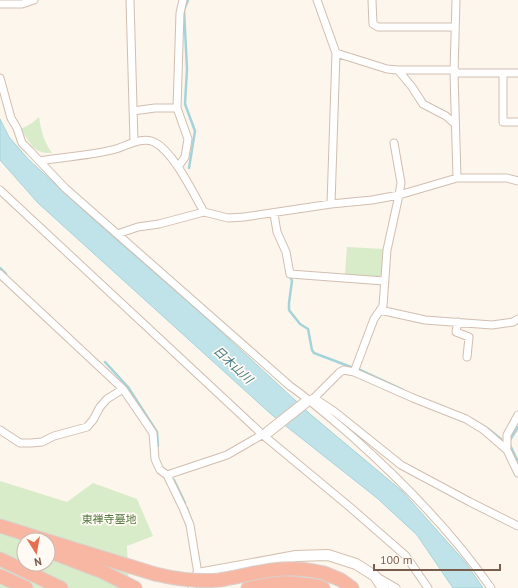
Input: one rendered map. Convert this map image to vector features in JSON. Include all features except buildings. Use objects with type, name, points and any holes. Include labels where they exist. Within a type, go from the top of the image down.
[{"type":"highway","points":[[0,526],[19,532]]},
{"type":"highway","points":[[0,533],[16,539]]},
{"type":"highway","points":[[56,543],[155,574],[174,578],[218,580],[282,569],[304,569],[324,573],[340,580],[352,588]]},
{"type":"highway","points":[[56,554],[103,572],[135,588]]},
{"type":"highway","points":[[0,559],[61,588]]},
{"type":"highway","points":[[0,576],[26,588]]},
{"type":"highway","points":[[248,588],[260,584],[277,582],[294,583],[323,588]]},
{"type":"street","points":[[0,4],[22,4],[34,0]]},
{"type":"street","points":[[130,0],[134,142]]},
{"type":"street","points":[[178,167],[185,157],[188,139],[177,108],[180,13],[183,0]]},
{"type":"street","points":[[318,0],[336,53],[335,128],[331,204]]},
{"type":"street","points":[[372,0],[373,24],[378,27],[455,27]]},
{"type":"street","points":[[456,0],[455,124],[457,178]]},
{"type":"street","points":[[336,53],[398,70],[518,73]]},
{"type":"street","points":[[398,70],[412,87],[423,104],[446,116],[455,124]]},
{"type":"street","points":[[504,73],[504,122],[518,122]]},
{"type":"street","points":[[0,78],[7,108],[17,128],[22,143],[65,188],[290,386],[310,400],[341,417],[401,465],[518,526]]},
{"type":"street","points":[[133,111],[155,108],[177,108]]},
{"type":"street","points":[[40,161],[58,157],[97,153],[134,142],[148,140],[155,143],[178,167],[204,212]]},
{"type":"street","points":[[354,372],[374,319],[383,306],[388,241],[401,183],[394,143]]},
{"type":"street","points":[[117,234],[138,227],[159,224],[204,212],[228,218],[274,214],[331,204],[372,200],[399,195],[457,178],[507,178],[518,181]]},
{"type":"street","points":[[0,190],[265,433],[406,556],[428,588]]},
{"type":"street","points":[[274,214],[277,232],[286,252],[290,274],[384,281]]},
{"type":"street","points":[[0,274],[123,389],[130,397],[139,414],[153,433],[155,459],[160,470],[167,475],[190,525],[198,574],[192,588]]},
{"type":"street","points":[[380,310],[425,320],[492,325],[513,322],[518,319]]},
{"type":"street","points":[[458,322],[456,332],[469,337],[467,358]]},
{"type":"street","points":[[167,475],[227,456],[265,433],[310,400],[344,370],[354,372],[466,419],[484,430],[507,450]]},
{"type":"street","points":[[0,430],[20,443],[31,443],[42,442],[54,436],[87,427],[107,399],[123,389]]},
{"type":"street","points":[[310,400],[375,457],[418,498],[474,563],[492,588]]},
{"type":"street","points":[[518,415],[506,435],[507,450],[518,473]]},
{"type":"street","points":[[198,574],[296,556],[328,555],[356,564],[396,588]]},
{"type":"street","points":[[375,576],[383,588]]},
{"type":"green space","points":[[39,117],[43,136],[52,153],[40,152],[36,150],[21,129]]},
{"type":"green space","points":[[347,247],[384,249],[382,274],[378,278],[345,274]]},
{"type":"green space","name":"東禅寺墓地","points":[[0,481],[67,502],[93,483],[137,499],[153,536],[127,546],[129,588],[0,588]]},
{"type":"water","name":"日木山川","points":[[0,119],[9,137],[28,159],[94,220],[203,315],[310,414],[402,491],[466,563],[483,588],[453,588],[417,535],[377,498],[272,415],[38,203],[0,160]]},
{"type":"waterway","points":[[188,0],[184,10],[187,69],[185,104],[195,131],[189,168]]},
{"type":"waterway","points":[[0,268],[6,274]]},
{"type":"waterway","points":[[290,276],[292,281],[289,310],[300,324],[308,329],[312,350],[314,353],[351,367]]},
{"type":"waterway","points":[[105,362],[128,387],[157,432],[158,446]]},
{"type":"waterway","points":[[360,370],[403,390]]},
{"type":"waterway","points":[[472,419],[501,439]]},
{"type":"waterway","points":[[510,440],[518,427]]},
{"type":"waterway","points":[[510,445],[518,462]]},
{"type":"waterway","points":[[174,480],[185,503]]},
{"type":"waterway","points":[[187,508],[192,524]]}]
